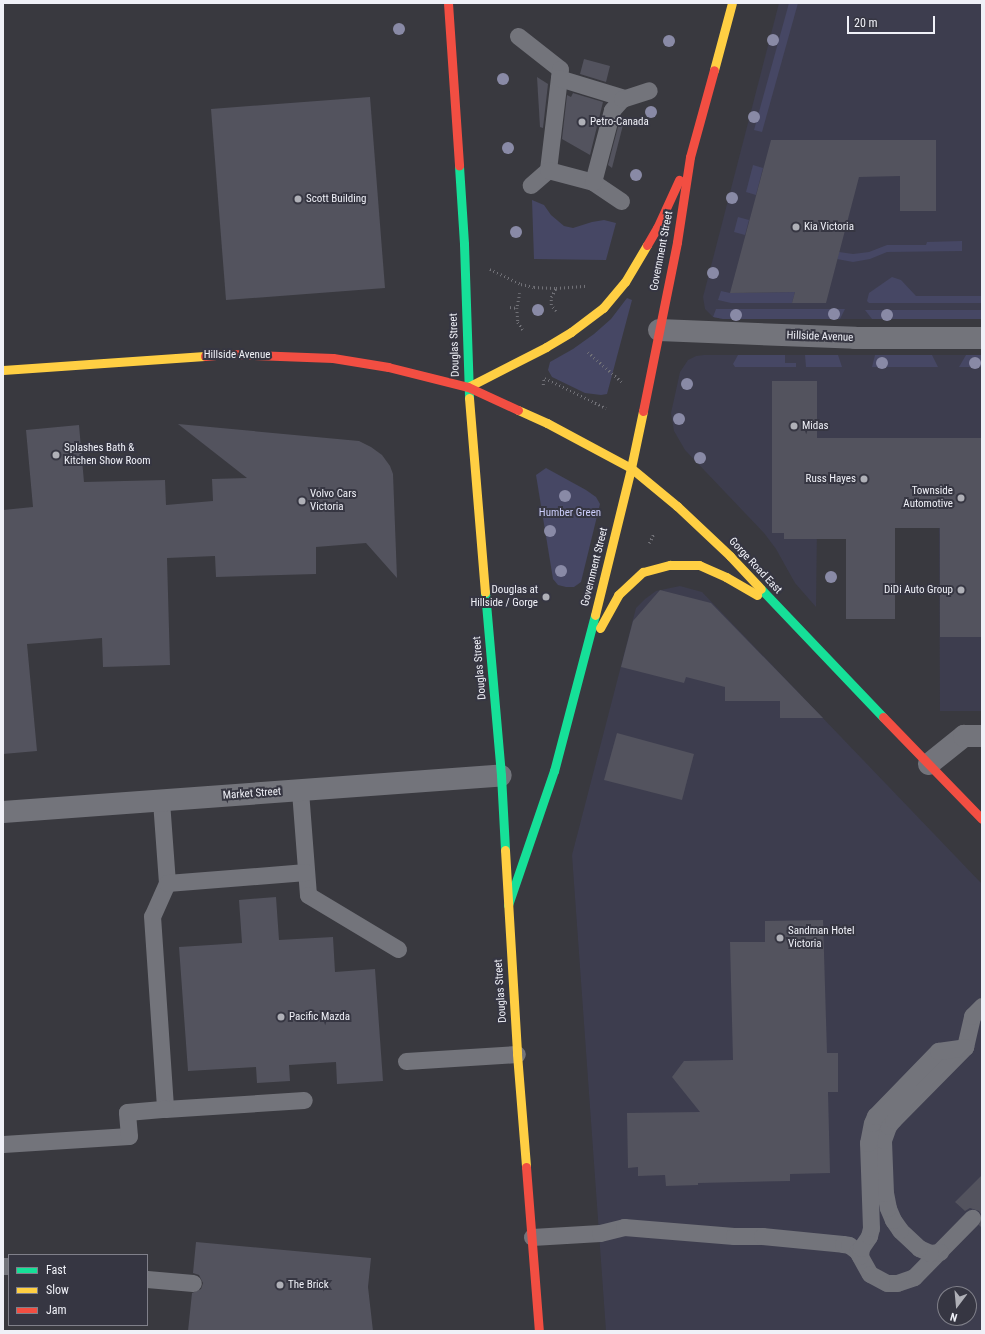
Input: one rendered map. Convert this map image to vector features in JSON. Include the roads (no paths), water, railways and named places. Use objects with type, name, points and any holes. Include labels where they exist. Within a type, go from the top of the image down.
[{"type":"main road","name":"Douglas Street","points":[[448,3],[464,256],[468,387],[502,776],[508,905],[539,1331]]},
{"type":"main road","name":"Government Street","points":[[508,905],[554,771],[586,652],[631,468],[677,242],[690,157],[732,3]]},
{"type":"main road","name":"Government Street","points":[[468,387],[546,347],[603,308],[626,282],[657,228],[690,157]]},
{"type":"main road","name":"Hillside Avenue","points":[[3,370],[230,354],[333,358],[388,367],[468,387]]},
{"type":"main road","name":"Gorge Road East","points":[[468,387],[547,423],[631,468],[677,506],[730,556],[777,607],[982,819]]},
{"type":"main road","points":[[586,652],[618,595],[643,572],[670,565],[699,565],[726,576],[777,607]]},
{"type":"street","name":"Hillside Avenue","points":[[659,330],[854,338],[982,338]]},
{"type":"street","points":[[929,764],[964,736],[982,736]]},
{"type":"street","name":"Market Street","points":[[3,812],[502,776]]},
{"type":"lane","points":[[518,36],[560,69],[548,170],[531,185]]},
{"type":"lane","points":[[559,78],[624,98]]},
{"type":"lane","points":[[593,182],[612,110],[624,98],[649,90]]},
{"type":"lane","points":[[548,170],[593,182],[621,201]]},
{"type":"lane","points":[[300,791],[308,895],[398,948]]},
{"type":"lane","points":[[161,800],[168,883],[152,916],[165,1109]]},
{"type":"lane","points":[[168,883],[306,872]]},
{"type":"lane","points":[[940,1252],[925,1252],[900,1230],[893,1220],[888,1208],[885,1193],[884,1133],[893,1120],[965,1047],[972,1016],[982,1006]]},
{"type":"lane","points":[[860,1256],[871,1228],[868,1143],[872,1122],[875,1116],[938,1051],[965,1047]]},
{"type":"lane","points":[[406,1061],[518,1054]]},
{"type":"lane","points":[[3,1144],[129,1136],[127,1112],[304,1100]]},
{"type":"lane","points":[[532,1237],[600,1233],[624,1227],[734,1236],[762,1236],[843,1244],[853,1247],[870,1274],[887,1283],[897,1283],[914,1277],[972,1218]]},
{"type":"lane","points":[[148,1279],[193,1283]]},
{"type":"place","name":"Petro-Canada","points":[[582,122]]},
{"type":"place","name":"Scott Building","points":[[298,199]]},
{"type":"place","name":"Kia Victoria","points":[[796,227]]},
{"type":"place","name":"Midas","points":[[794,426]]},
{"type":"place","name":"Splashes Bath & Kitchen Show Room","points":[[56,455]]},
{"type":"place","name":"Russ Hayes","points":[[864,479]]},
{"type":"place","name":"Townside Automotive","points":[[961,498]]},
{"type":"place","name":"Volvo Cars Victoria","points":[[302,501]]},
{"type":"place","name":"DiDi Auto Group","points":[[961,590]]},
{"type":"place","name":"Douglas at Hillside / Gorge","points":[[546,597]]},
{"type":"place","name":"Sandman Hotel Victoria","points":[[780,938]]},
{"type":"place","name":"Pacific Mazda","points":[[281,1017]]},
{"type":"place","name":"The Brick","points":[[280,1285]]},
{"type":"park label","name":"Humber Green","points":[[570,513]]}]
